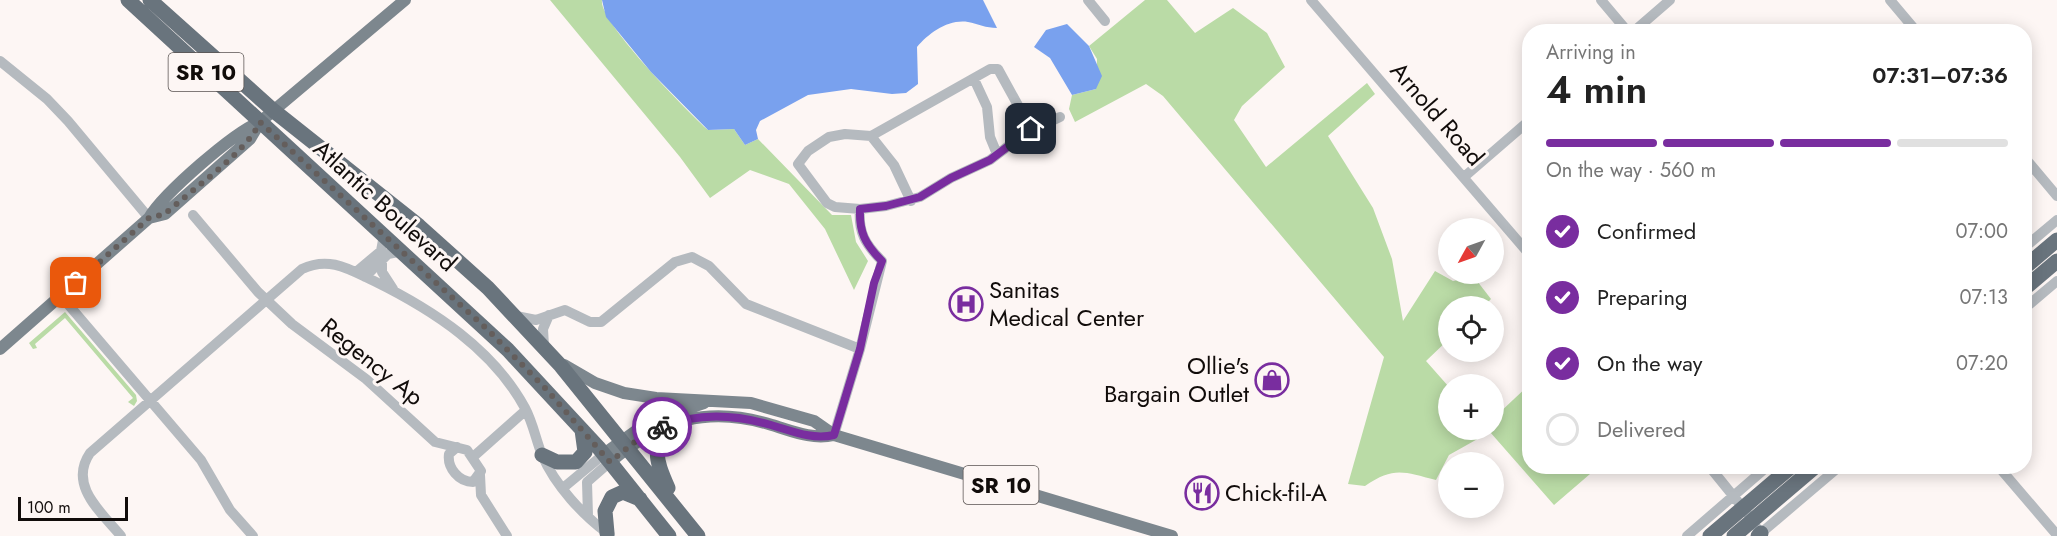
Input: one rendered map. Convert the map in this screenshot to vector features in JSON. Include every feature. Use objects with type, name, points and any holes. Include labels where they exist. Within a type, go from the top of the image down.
[{"type":"highway","name":"Atlantic Boulevard","points":[[128,0],[508,350],[607,458]]},
{"type":"highway","name":"Atlantic Boulevard","points":[[150,0],[274,111],[434,239],[516,316],[625,443]]},
{"type":"highway","points":[[2032,261],[2057,240]]},
{"type":"highway","points":[[2032,282],[2057,261]]},
{"type":"highway","points":[[679,421],[661,438],[656,452],[660,471],[680,512]]},
{"type":"highway","points":[[542,455],[557,462],[576,462],[585,452],[581,428]]},
{"type":"highway","points":[[625,443],[698,536]]},
{"type":"highway","points":[[607,458],[669,536]]},
{"type":"highway","points":[[1734,536],[1785,474]]},
{"type":"highway","points":[[1710,536],[1750,519],[1806,474]]},
{"type":"highway","points":[[610,534],[605,511],[612,497],[623,492],[640,498]]},
{"type":"main road","points":[[0,349],[149,218],[165,214],[250,139],[260,122],[405,0]]},
{"type":"main road","name":"Atlantic Boulevard","points":[[543,346],[576,373],[616,391],[647,397],[726,399],[751,403],[805,418],[819,424],[834,435]]},
{"type":"main road","points":[[625,443],[663,416],[726,399]]},
{"type":"main road","name":"Atlantic Boulevard","points":[[607,458],[625,443],[679,421],[705,416],[732,416],[809,436],[834,435],[1172,536]]},
{"type":"street","points":[[1088,0],[1105,21]]},
{"type":"street","name":"Arnold Road","points":[[1311,0],[1522,246]]},
{"type":"street","points":[[1601,0],[1621,24]]},
{"type":"street","points":[[1642,24],[1670,0]]},
{"type":"street","points":[[1890,0],[1910,24]]},
{"type":"street","points":[[0,61],[47,99],[68,121],[149,218]]},
{"type":"street","points":[[1031,129],[998,69],[990,69],[872,136],[835,134],[808,151],[798,164],[827,203],[835,207],[860,209],[911,201],[997,154],[1031,129],[1060,117]]},
{"type":"street","points":[[974,79],[986,101],[990,137],[997,154]]},
{"type":"street","points":[[1464,177],[1522,127]]},
{"type":"street","points":[[872,136],[894,165],[911,201]]},
{"type":"street","points":[[2032,166],[2057,196]]},
{"type":"street","points":[[834,435],[860,349],[874,283],[882,261],[864,240],[860,230],[860,209]]},
{"type":"street","name":"Regency Ap","points":[[193,215],[267,300],[292,324],[366,379],[435,442],[467,450],[473,457]]},
{"type":"street","points":[[2032,241],[2057,220]]},
{"type":"street","points":[[360,275],[381,251],[384,235]]},
{"type":"street","points":[[360,275],[388,254],[402,251]]},
{"type":"street","points":[[516,316],[534,320],[565,310],[590,322],[601,322],[675,262],[692,257],[709,266],[746,304],[860,349]]},
{"type":"street","points":[[382,260],[382,272],[394,291]]},
{"type":"street","points":[[121,536],[88,497],[81,472],[90,453],[302,269],[317,263],[335,263],[394,291],[438,317],[470,342],[507,381],[526,410],[542,455],[566,492],[588,516],[610,534]]},
{"type":"street","points":[[2032,302],[2057,281]]},
{"type":"street","points":[[61,296],[201,460],[230,510],[253,536]]},
{"type":"street","points":[[543,346],[543,329],[549,315]]},
{"type":"street","points":[[481,495],[481,471],[473,457],[526,410]]},
{"type":"street","points":[[435,442],[448,458],[456,474],[481,495],[507,536]]},
{"type":"street","points":[[448,458],[457,447]]},
{"type":"street","points":[[566,492],[607,458]]},
{"type":"street","points":[[566,492],[586,482],[607,458]]},
{"type":"street","points":[[1716,474],[1750,519]]},
{"type":"street","points":[[1750,519],[1765,474]]},
{"type":"street","points":[[1687,536],[1750,519],[1826,474]]},
{"type":"street","points":[[2005,474],[2057,535]]},
{"type":"street","points":[[466,482],[473,482],[480,475]]},
{"type":"street","points":[[586,482],[585,499],[588,516]]},
{"type":"green space","points":[[550,0],[602,0],[614,27],[629,46],[665,87],[708,130],[734,129],[745,145],[758,139],[832,215],[851,215],[856,242],[868,261],[854,290],[825,229],[789,184],[750,170],[710,198],[680,157]]},
{"type":"green space","points":[[1145,0],[1167,0],[1195,33],[1233,8],[1267,33],[1285,67],[1242,106],[1234,120],[1266,167],[1367,83],[1375,94],[1328,136],[1373,208],[1392,259],[1403,321],[1435,271],[1438,273],[1438,284],[1479,284],[1489,296],[1438,296],[1438,350],[1426,361],[1438,375],[1438,440],[1476,440],[1454,452],[1438,452],[1436,480],[1399,472],[1384,476],[1365,486],[1348,484],[1384,357],[1163,96],[1146,84],[1075,122],[1069,109],[1072,95],[1096,89],[1097,59],[1089,46]]},
{"type":"green space","points":[[65,312],[136,395],[137,401],[134,406],[128,402],[133,398],[65,318],[35,344],[37,348],[33,349],[29,343]]},
{"type":"green space","points":[[1522,392],[1522,468],[1497,440],[1504,440],[1504,408]]},
{"type":"green space","points":[[1527,474],[1590,474],[1554,505]]},
{"type":"water","points":[[602,0],[983,0],[997,28],[968,22],[946,25],[933,32],[917,47],[918,84],[906,93],[892,94],[851,89],[808,95],[760,121],[756,130],[758,139],[745,145],[734,129],[708,130],[651,72],[606,17]]},
{"type":"water","points":[[1067,24],[1089,46],[1102,76],[1096,89],[1072,95],[1050,58],[1034,47],[1046,30]]},
{"type":"way so far","points":[[76,283],[149,218],[165,214],[241,148],[255,135],[260,122],[311,171],[489,331],[572,417],[610,462],[636,441],[662,427]]},
{"type":"place","name":"Sanitas Medical Center","points":[[966,304]]},
{"type":"place","name":"Ollie's Bargain Outlet","points":[[1272,380]]},
{"type":"place","name":"Chick-fil-A","points":[[1202,493]]},
{"type":"route","points":[[662,427],[692,418],[725,416],[758,421],[809,436],[834,435],[868,322],[874,283],[882,261],[864,240],[860,230],[860,209],[886,206],[920,197],[951,178],[990,160],[1031,129]]}]
